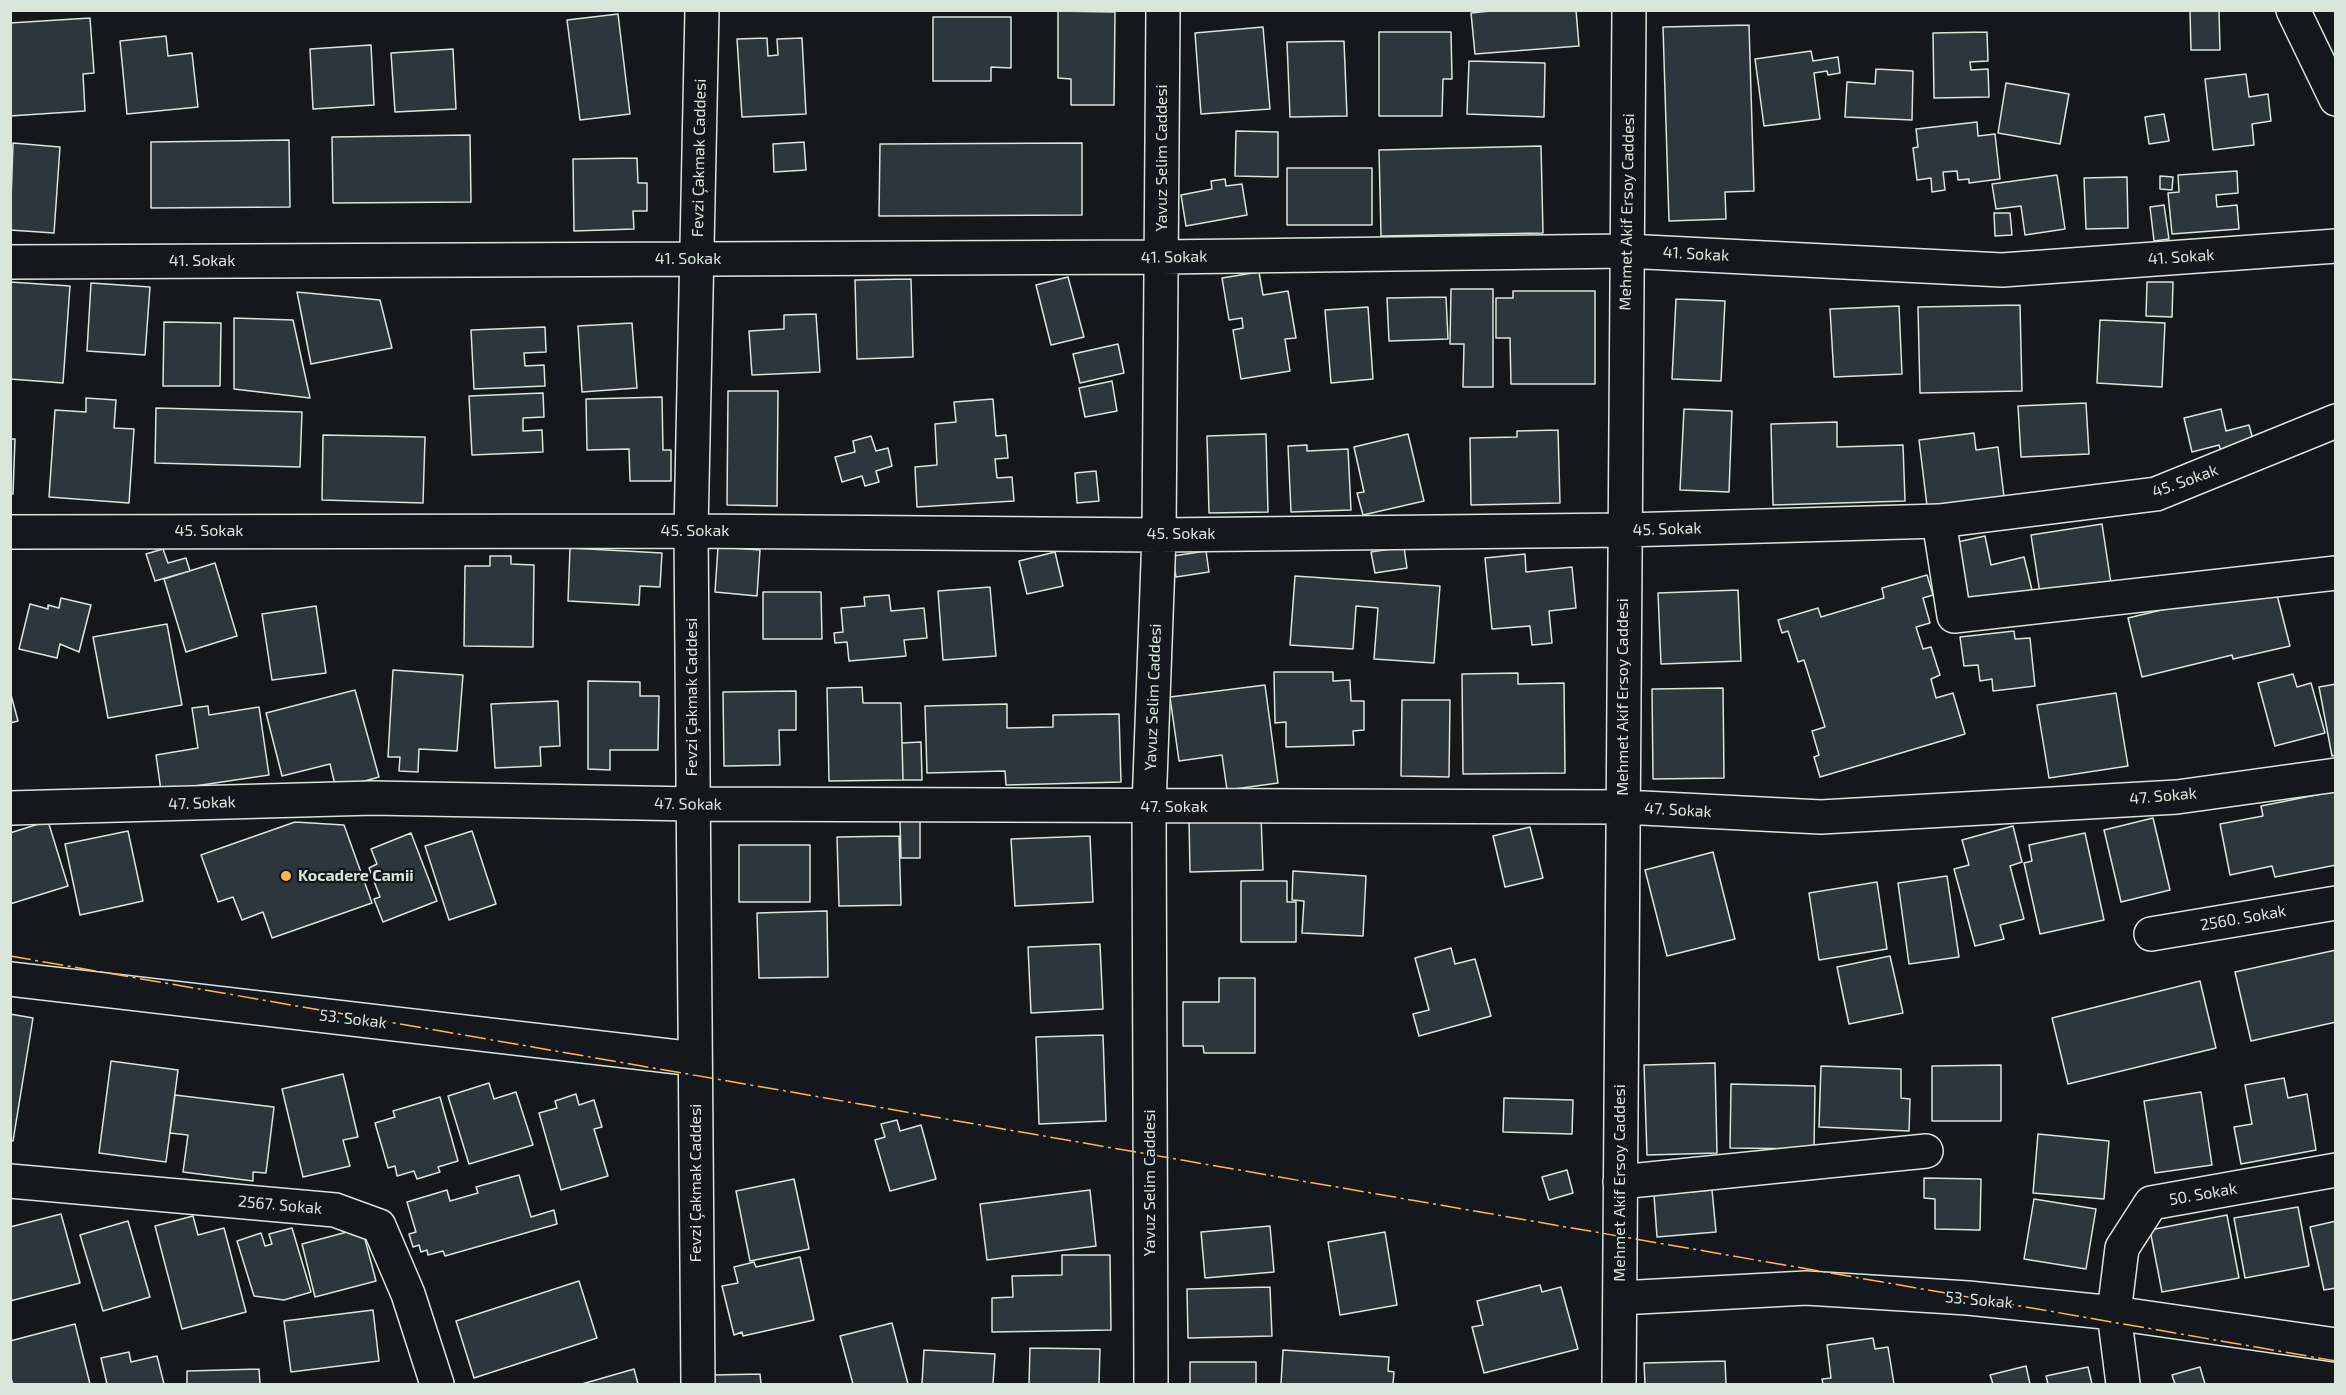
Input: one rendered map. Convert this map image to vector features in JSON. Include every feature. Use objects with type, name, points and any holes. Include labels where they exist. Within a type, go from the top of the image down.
[{"type":"street","name":"Fevzi Çakmak Caddesi","points":[[698,1384],[691,531],[702,10]]},
{"type":"street","name":"Yavuz Selim Caddesi","points":[[1151,1384],[1149,807],[1160,535],[1163,10]]},
{"type":"street","name":"Mehmet Akif Ersoy Caddesi","points":[[1619,1384],[1629,10]]},
{"type":"street","points":[[2293,10],[2336,99]]},
{"type":"street","name":"41. Sokak","points":[[10,262],[1161,257],[1626,251],[2002,270],[2336,246]]},
{"type":"street","name":"45. Sokak","points":[[10,532],[691,531],[1160,535],[1624,530],[1939,521],[2156,494],[2336,421]]},
{"type":"street","points":[[1939,521],[1954,616],[2336,573]]},
{"type":"street","name":"47. Sokak","points":[[10,808],[373,798],[693,804],[1623,807],[1821,817],[2177,797],[2336,775]]},
{"type":"street","name":"2560. Sokak","points":[[2151,934],[2336,903]]},
{"type":"street","name":"53. Sokak","points":[[10,980],[695,1059]]},
{"type":"street","points":[[1620,1182],[1926,1151]]},
{"type":"street","name":"50. Sokak","points":[[2123,1384],[2114,1312],[2122,1248],[2151,1203],[2336,1170]]},
{"type":"street","name":"2567. Sokak","points":[[10,1181],[335,1210],[379,1226],[408,1294],[437,1384]]},
{"type":"street","name":"53. Sokak","points":[[1620,1298],[1806,1288],[1968,1298],[2114,1312],[2336,1345]]},
{"type":"building","points":[[1500,10],[1576,10],[1579,46],[1475,54],[1471,13]]},
{"type":"building","points":[[1058,11],[1115,12],[1114,105],[1071,105],[1071,79],[1058,78]]},
{"type":"building","points":[[2190,11],[2219,11],[2220,50],[2191,50]]},
{"type":"building","points":[[618,14],[630,114],[580,120],[567,20]]},
{"type":"building","points":[[933,17],[1011,17],[1011,68],[991,67],[991,81],[933,81]]},
{"type":"building","points":[[90,18],[94,73],[83,74],[85,111],[10,116],[10,23]]},
{"type":"building","points":[[1749,25],[1754,191],[1725,192],[1726,219],[1669,221],[1663,27]]},
{"type":"building","points":[[1263,27],[1270,109],[1201,114],[1195,33]]},
{"type":"building","points":[[1379,32],[1451,32],[1452,79],[1443,79],[1442,116],[1379,116]]},
{"type":"building","points":[[1987,32],[1988,61],[1970,62],[1971,70],[1988,69],[1989,97],[1934,98],[1933,33]]},
{"type":"building","points":[[166,36],[168,56],[192,53],[198,107],[127,114],[120,41]]},
{"type":"building","points":[[767,38],[768,56],[778,55],[777,39],[802,38],[806,114],[742,117],[737,39]]},
{"type":"building","points":[[1344,41],[1347,116],[1290,117],[1287,42]]},
{"type":"building","points":[[371,45],[374,105],[313,109],[310,49]]},
{"type":"building","points":[[453,49],[456,109],[395,112],[391,53]]},
{"type":"building","points":[[1811,51],[1813,61],[1838,57],[1840,73],[1828,75],[1827,71],[1814,73],[1820,119],[1764,126],[1755,59]]},
{"type":"building","points":[[1469,61],[1545,63],[1544,117],[1467,114]]},
{"type":"building","points":[[1876,69],[1913,71],[1912,120],[1845,117],[1847,82],[1875,84]]},
{"type":"building","points":[[2246,74],[2249,97],[2268,94],[2271,121],[2252,124],[2254,145],[2213,150],[2205,79]]},
{"type":"building","points":[[2006,83],[2069,94],[2060,144],[1998,133]]},
{"type":"building","points":[[2164,114],[2169,141],[2149,144],[2145,117]]},
{"type":"building","points":[[1977,122],[1978,136],[1995,134],[2000,179],[1969,183],[1969,179],[1958,180],[1957,171],[1943,172],[1945,190],[1932,192],[1931,178],[1917,180],[1913,148],[1918,147],[1916,129]]},
{"type":"building","points":[[1236,131],[1278,132],[1278,177],[1235,176]]},
{"type":"building","points":[[470,135],[471,202],[333,203],[332,137]]},
{"type":"building","points":[[289,140],[290,207],[151,208],[151,142]]},
{"type":"building","points":[[804,142],[806,170],[774,172],[773,144]]},
{"type":"building","points":[[13,143],[60,147],[54,233],[10,230]]},
{"type":"building","points":[[1082,143],[1082,215],[879,216],[880,144]]},
{"type":"building","points":[[1541,146],[1543,233],[1381,236],[1379,150]]},
{"type":"building","points":[[637,158],[638,183],[647,183],[647,211],[633,211],[634,229],[574,231],[573,159]]},
{"type":"building","points":[[1287,168],[1372,168],[1372,225],[1287,225]]},
{"type":"building","points":[[2237,171],[2238,193],[2216,195],[2217,207],[2237,205],[2239,229],[2172,234],[2168,193],[2179,192],[2178,175]]},
{"type":"building","points":[[2057,175],[2065,229],[2025,235],[2021,206],[1996,209],[1992,184]]},
{"type":"building","points":[[2160,176],[2173,177],[2172,190],[2160,189]]},
{"type":"building","points":[[2127,177],[2128,228],[2086,229],[2084,178]]},
{"type":"building","points":[[1225,179],[1226,186],[1242,184],[1247,215],[1186,226],[1181,195],[1212,189],[1211,181]]},
{"type":"building","points":[[2164,205],[2169,239],[2154,241],[2150,207]]},
{"type":"building","points":[[1994,213],[2010,213],[2012,235],[1995,236]]},
{"type":"building","points":[[1259,272],[1263,295],[1288,291],[1296,338],[1285,339],[1290,371],[1241,379],[1233,330],[1243,328],[1242,318],[1229,320],[1222,278]]},
{"type":"building","points":[[1068,277],[1084,337],[1051,345],[1036,285]]},
{"type":"building","points":[[911,279],[913,357],[857,359],[855,280]]},
{"type":"building","points":[[10,282],[70,286],[63,383],[10,379]]},
{"type":"building","points":[[2147,282],[2173,282],[2172,317],[2146,316]]},
{"type":"building","points":[[91,283],[150,287],[145,355],[87,351]]},
{"type":"building","points":[[1451,289],[1493,289],[1493,387],[1463,387],[1464,344],[1450,344]]},
{"type":"building","points":[[1513,291],[1595,291],[1595,384],[1511,384],[1510,338],[1496,338],[1496,298],[1513,298]]},
{"type":"building","points":[[297,292],[380,300],[392,348],[311,364]]},
{"type":"building","points":[[1446,297],[1448,339],[1389,341],[1387,298]]},
{"type":"building","points":[[1676,299],[1725,301],[1721,381],[1672,379]]},
{"type":"building","points":[[2020,305],[2022,391],[1920,393],[1918,307]]},
{"type":"building","points":[[1899,306],[1902,374],[1834,377],[1830,309]]},
{"type":"building","points":[[1368,307],[1373,379],[1331,383],[1325,310]]},
{"type":"building","points":[[816,314],[820,372],[752,375],[749,331],[784,329],[784,315]]},
{"type":"building","points":[[234,318],[293,320],[310,398],[234,389]]},
{"type":"building","points":[[2100,320],[2165,323],[2162,387],[2097,383]]},
{"type":"building","points":[[164,322],[221,323],[220,386],[163,386]]},
{"type":"building","points":[[632,323],[637,388],[582,392],[578,326]]},
{"type":"building","points":[[545,327],[546,352],[524,353],[525,366],[544,365],[545,386],[474,389],[471,330]]},
{"type":"building","points":[[1118,344],[1124,373],[1080,383],[1073,354]]},
{"type":"building","points":[[1112,381],[1117,411],[1085,417],[1079,388]]},
{"type":"building","points":[[728,391],[778,391],[777,506],[727,505]]},
{"type":"building","points":[[543,393],[544,417],[523,418],[523,431],[542,430],[543,452],[472,455],[469,396]]},
{"type":"building","points":[[662,397],[663,450],[671,450],[671,481],[630,481],[629,449],[587,450],[586,399]]},
{"type":"building","points":[[86,398],[116,400],[114,428],[134,429],[129,503],[49,497],[55,410],[86,412]]},
{"type":"building","points":[[993,399],[996,436],[1006,435],[1008,458],[995,459],[997,478],[1012,477],[1014,501],[917,507],[915,467],[937,465],[935,424],[956,422],[954,402]]},
{"type":"building","points":[[2086,403],[2089,454],[2021,457],[2018,406]]},
{"type":"building","points":[[156,408],[302,412],[300,467],[155,463]]},
{"type":"building","points":[[1684,409],[1732,411],[1729,492],[1680,490]]},
{"type":"building","points":[[2221,409],[2226,431],[2249,425],[2255,447],[2222,456],[2219,445],[2192,452],[2184,418]]},
{"type":"building","points":[[1837,422],[1837,447],[1903,445],[1905,501],[1773,505],[1771,424]]},
{"type":"building","points":[[1558,430],[1560,503],[1471,505],[1470,438],[1517,437],[1517,431]]},
{"type":"building","points":[[1974,433],[1976,450],[1998,447],[2004,497],[1927,506],[1919,440]]},
{"type":"building","points":[[1266,434],[1268,512],[1209,513],[1207,436]]},
{"type":"building","points":[[1408,434],[1424,501],[1363,515],[1357,493],[1364,492],[1354,447]]},
{"type":"building","points":[[323,435],[425,437],[423,503],[322,500]]},
{"type":"building","points":[[871,436],[876,451],[888,448],[892,466],[876,471],[879,482],[865,486],[862,476],[842,482],[835,457],[855,452],[853,441]]},
{"type":"building","points":[[10,439],[15,439],[13,494],[10,494]]},
{"type":"building","points":[[1307,445],[1307,451],[1348,449],[1351,510],[1291,512],[1288,446]]},
{"type":"building","points":[[1096,471],[1099,501],[1077,503],[1075,473]]},
{"type":"building","points":[[2102,524],[2112,590],[2041,600],[2031,535]]},
{"type":"building","points":[[1985,536],[1991,565],[2024,557],[2033,594],[1968,608],[1953,543]]},
{"type":"building","points":[[718,547],[760,550],[757,596],[715,592]]},
{"type":"building","points":[[1404,547],[1407,568],[1375,573],[1371,552]]},
{"type":"building","points":[[570,548],[662,553],[660,587],[640,586],[639,605],[568,601]]},
{"type":"building","points":[[163,549],[168,563],[186,558],[190,571],[155,581],[146,554]]},
{"type":"building","points":[[1206,551],[1209,572],[1176,577],[1173,556]]},
{"type":"building","points":[[1055,552],[1063,586],[1027,594],[1019,561]]},
{"type":"building","points":[[1525,554],[1526,572],[1572,567],[1576,608],[1549,611],[1552,643],[1532,645],[1530,626],[1492,629],[1485,558]]},
{"type":"building","points":[[490,556],[511,556],[511,564],[534,565],[533,647],[464,646],[465,566],[490,566]]},
{"type":"building","points":[[215,563],[237,636],[186,652],[164,579]]},
{"type":"building","points":[[1927,575],[1933,595],[1923,598],[1930,623],[1916,627],[1923,649],[1931,647],[1940,675],[1931,679],[1936,698],[1953,693],[1965,734],[1820,777],[1814,757],[1819,755],[1812,731],[1825,727],[1804,660],[1798,662],[1788,631],[1782,633],[1778,620],[1818,608],[1821,617],[1884,598],[1882,588]]},
{"type":"building","points":[[1295,576],[1440,586],[1434,663],[1374,659],[1378,608],[1356,606],[1353,649],[1290,645]]},
{"type":"building","points":[[2274,583],[2290,646],[2233,659],[2232,655],[2142,677],[2128,618]]},
{"type":"building","points":[[990,587],[996,656],[943,660],[938,591]]},
{"type":"building","points":[[1738,590],[1741,661],[1661,664],[1658,593]]},
{"type":"building","points":[[763,592],[821,592],[822,639],[763,639]]},
{"type":"building","points":[[889,595],[891,611],[924,608],[927,638],[904,640],[906,656],[849,661],[847,642],[835,643],[834,633],[843,632],[841,608],[865,606],[864,597]]},
{"type":"building","points":[[61,598],[91,605],[79,652],[60,644],[57,658],[19,649],[30,604],[48,609],[48,605],[59,608]]},
{"type":"building","points":[[316,606],[326,673],[272,680],[262,614]]},
{"type":"building","points":[[167,624],[182,705],[108,718],[93,637]]},
{"type":"building","points":[[2014,631],[2015,639],[2030,638],[2035,686],[1993,691],[1992,679],[1980,681],[1978,665],[1964,666],[1960,637]]},
{"type":"building","points":[[393,670],[463,675],[457,751],[419,749],[418,772],[399,771],[400,757],[388,757]]},
{"type":"building","points":[[1274,672],[1333,672],[1333,681],[1350,680],[1351,701],[1364,701],[1364,730],[1353,731],[1354,745],[1286,747],[1286,722],[1275,723]]},
{"type":"building","points":[[1518,673],[1518,684],[1564,683],[1565,773],[1463,774],[1462,674]]},
{"type":"building","points":[[2293,674],[2297,687],[2311,683],[2325,733],[2275,746],[2258,683]]},
{"type":"building","points":[[588,681],[640,682],[640,696],[659,696],[658,750],[610,750],[610,770],[588,769]]},
{"type":"building","points":[[2336,684],[2336,755],[2332,756],[2319,687]]},
{"type":"building","points":[[1265,685],[1278,783],[1227,790],[1222,755],[1179,761],[1170,697]]},
{"type":"building","points":[[862,687],[863,703],[901,703],[903,780],[829,781],[827,688]]},
{"type":"building","points":[[1723,688],[1724,778],[1653,779],[1652,689]]},
{"type":"building","points":[[355,690],[379,777],[336,789],[330,764],[282,776],[266,713]]},
{"type":"building","points":[[10,691],[18,721],[10,723]]},
{"type":"building","points":[[796,691],[796,730],[779,730],[780,765],[724,766],[723,692]]},
{"type":"building","points":[[2116,693],[2128,766],[2049,778],[2037,705]]},
{"type":"building","points":[[1402,700],[1450,700],[1449,777],[1401,776]]},
{"type":"building","points":[[558,701],[560,746],[540,747],[541,766],[495,768],[491,704]]},
{"type":"building","points":[[1007,704],[1007,728],[1053,727],[1053,715],[1119,714],[1121,782],[1006,785],[1005,771],[927,773],[925,706]]},
{"type":"building","points":[[208,706],[209,715],[259,707],[269,775],[161,791],[156,755],[198,748],[192,708]]},
{"type":"building","points":[[921,742],[922,780],[903,780],[902,743]]},
{"type":"building","points":[[2336,791],[2336,865],[2275,877],[2272,866],[2230,875],[2220,824],[2263,816],[2261,806]]},
{"type":"building","points":[[1261,816],[1263,870],[1190,872],[1189,818]]},
{"type":"building","points":[[2153,818],[2170,890],[2121,902],[2104,830]]},
{"type":"building","points":[[900,820],[920,820],[920,858],[901,858]]},
{"type":"building","points":[[48,821],[68,886],[10,904],[10,833]]},
{"type":"building","name":"Kocadere Camii","points":[[295,822],[344,825],[372,903],[272,938],[263,912],[242,920],[233,897],[218,902],[201,855]]},
{"type":"building","points":[[2013,826],[2022,862],[2010,866],[2024,919],[2000,925],[2004,939],[1975,946],[1954,869],[1969,865],[1962,840]]},
{"type":"building","points":[[1530,827],[1543,878],[1505,887],[1493,836]]},
{"type":"building","points":[[128,831],[143,901],[80,915],[65,844]]},
{"type":"building","points":[[472,831],[496,904],[449,920],[425,846]]},
{"type":"building","points":[[411,833],[437,901],[383,922],[374,899],[380,897],[369,868],[377,864],[371,849]]},
{"type":"building","points":[[2085,833],[2104,920],[2040,934],[2024,863],[2032,861],[2029,845]]},
{"type":"building","points":[[899,836],[901,905],[839,906],[837,837]]},
{"type":"building","points":[[1090,836],[1093,902],[1015,906],[1011,839]]},
{"type":"building","points":[[739,845],[810,845],[810,902],[739,902]]},
{"type":"building","points":[[1713,852],[1735,939],[1667,956],[1645,870]]},
{"type":"building","points":[[1293,871],[1366,876],[1363,936],[1302,933],[1304,901],[1292,900]]},
{"type":"building","points":[[1947,876],[1959,957],[1909,964],[1898,883]]},
{"type":"building","points":[[1241,881],[1287,881],[1287,902],[1296,902],[1296,942],[1241,942]]},
{"type":"building","points":[[1877,882],[1887,949],[1819,960],[1809,893]]},
{"type":"building","points":[[827,911],[828,977],[759,978],[757,913]]},
{"type":"building","points":[[1100,944],[1103,1009],[1031,1013],[1028,947]]},
{"type":"building","points":[[1451,948],[1455,964],[1475,959],[1491,1016],[1419,1036],[1413,1014],[1429,1010],[1415,958]]},
{"type":"building","points":[[2336,950],[2336,1022],[2251,1041],[2235,972]]},
{"type":"building","points":[[1890,956],[1903,1013],[1849,1024],[1837,967]]},
{"type":"building","points":[[1219,978],[1255,978],[1255,1053],[1204,1053],[1203,1046],[1183,1046],[1183,1002],[1219,1002]]},
{"type":"building","points":[[2200,981],[2216,1048],[2068,1084],[2052,1018]]},
{"type":"building","points":[[10,1014],[33,1018],[13,1141],[10,1141]]},
{"type":"building","points":[[1103,1035],[1106,1121],[1039,1124],[1036,1037]]},
{"type":"building","points":[[111,1061],[178,1070],[166,1162],[99,1153]]},
{"type":"building","points":[[1715,1063],[1717,1153],[1647,1155],[1644,1065]]},
{"type":"building","points":[[2001,1065],[2001,1121],[1932,1121],[1932,1066]]},
{"type":"building","points":[[1821,1066],[1901,1069],[1901,1098],[1910,1099],[1909,1131],[1819,1127]]},
{"type":"building","points":[[343,1074],[358,1137],[343,1140],[350,1166],[303,1177],[282,1089]]},
{"type":"building","points":[[2284,1078],[2288,1098],[2307,1094],[2316,1150],[2241,1164],[2234,1127],[2252,1124],[2245,1085]]},
{"type":"building","points":[[489,1083],[494,1099],[516,1092],[533,1145],[469,1164],[448,1096]]},
{"type":"building","points":[[1731,1084],[1815,1086],[1814,1149],[1730,1148]]},
{"type":"building","points":[[2201,1092],[2212,1165],[2155,1173],[2144,1101]]},
{"type":"building","points":[[576,1094],[579,1105],[594,1100],[602,1127],[594,1129],[608,1176],[561,1190],[539,1113],[557,1108],[555,1101]]},
{"type":"building","points":[[175,1095],[274,1107],[266,1173],[253,1172],[253,1181],[183,1172],[188,1135],[170,1133]]},
{"type":"building","points":[[440,1097],[458,1161],[438,1167],[440,1172],[417,1179],[414,1171],[397,1176],[395,1166],[388,1168],[375,1123],[395,1117],[393,1111]]},
{"type":"building","points":[[1504,1098],[1573,1100],[1572,1134],[1503,1132]]},
{"type":"building","points":[[897,1120],[900,1131],[921,1125],[936,1179],[890,1191],[875,1140],[885,1137],[881,1124]]},
{"type":"building","points":[[2038,1134],[2109,1141],[2104,1199],[2033,1193]]},
{"type":"building","points":[[1567,1170],[1573,1193],[1549,1200],[1542,1177]]},
{"type":"building","points":[[519,1175],[531,1217],[554,1210],[557,1224],[445,1256],[443,1251],[428,1255],[427,1250],[421,1252],[419,1245],[413,1247],[409,1234],[416,1232],[407,1202],[447,1190],[450,1201],[478,1193],[476,1187]]},
{"type":"building","points":[[1924,1178],[1981,1179],[1980,1230],[1935,1229],[1935,1199],[1924,1198]]},
{"type":"building","points":[[794,1179],[809,1249],[750,1261],[736,1191]]},
{"type":"building","points":[[1090,1190],[1096,1246],[987,1260],[980,1204]]},
{"type":"building","points":[[1712,1190],[1716,1232],[1657,1237],[1654,1195]]},
{"type":"building","points":[[2034,1199],[2096,1209],[2086,1269],[2024,1259]]},
{"type":"building","points":[[2298,1207],[2309,1266],[2245,1278],[2234,1218]]},
{"type":"building","points":[[61,1214],[80,1283],[10,1301],[10,1227]]},
{"type":"building","points":[[2227,1215],[2239,1278],[2162,1292],[2150,1230]]},
{"type":"building","points":[[193,1216],[198,1235],[224,1228],[246,1312],[182,1329],[155,1226]]},
{"type":"building","points":[[128,1221],[150,1297],[103,1311],[80,1235]]},
{"type":"building","points":[[2336,1221],[2336,1288],[2324,1290],[2310,1227]]},
{"type":"building","points":[[1270,1226],[1274,1272],[1205,1278],[1201,1232]]},
{"type":"building","points":[[292,1228],[311,1292],[284,1300],[254,1296],[237,1241],[261,1233],[265,1246],[272,1244],[269,1234]]},
{"type":"building","points":[[362,1228],[376,1281],[315,1297],[302,1244]]},
{"type":"building","points":[[1385,1232],[1397,1305],[1340,1315],[1328,1242]]},
{"type":"building","points":[[1062,1255],[1110,1255],[1111,1330],[992,1332],[992,1298],[1013,1297],[1012,1276],[1062,1275]]},
{"type":"building","points":[[800,1257],[814,1320],[743,1336],[742,1332],[734,1335],[722,1286],[738,1283],[734,1267],[754,1262],[756,1267]]},
{"type":"building","points":[[579,1281],[597,1338],[474,1378],[456,1321]]},
{"type":"building","points":[[1540,1285],[1542,1292],[1561,1287],[1578,1349],[1484,1373],[1472,1327],[1483,1325],[1477,1301]]},
{"type":"building","points":[[1270,1287],[1272,1336],[1188,1338],[1187,1289]]},
{"type":"building","points":[[373,1310],[379,1361],[291,1372],[284,1321]]},
{"type":"building","points":[[892,1323],[908,1384],[853,1384],[840,1336]]},
{"type":"building","points":[[75,1324],[90,1384],[13,1384],[10,1376],[10,1341]]},
{"type":"building","points":[[1873,1338],[1875,1349],[1888,1347],[1894,1384],[1823,1384],[1822,1379],[1831,1378],[1827,1345]]},
{"type":"building","points":[[1030,1348],[1100,1349],[1099,1384],[1029,1384]]},
{"type":"building","points":[[924,1350],[995,1354],[993,1384],[922,1384]]},
{"type":"building","points":[[1283,1350],[1389,1357],[1388,1371],[1394,1372],[1393,1384],[1281,1384]]},
{"type":"building","points":[[129,1352],[131,1362],[157,1356],[164,1384],[107,1384],[101,1358]]},
{"type":"building","points":[[1725,1361],[1726,1384],[1645,1384],[1644,1363]]},
{"type":"building","points":[[1190,1362],[1256,1362],[1256,1384],[1190,1384]]},
{"type":"building","points":[[2026,1366],[2030,1384],[1993,1384],[1990,1375]]},
{"type":"building","points":[[2088,1367],[2092,1384],[2048,1384],[2046,1376]]},
{"type":"building","points":[[2200,1367],[2205,1384],[2175,1384],[2172,1375]]},
{"type":"building","points":[[259,1369],[260,1384],[187,1384],[187,1371]]},
{"type":"building","points":[[634,1369],[638,1384],[582,1384]]},
{"type":"building","points":[[760,1374],[761,1384],[714,1384],[713,1375]]},
{"type":"power","points":[[10,956],[2336,1361]]},
{"type":"place","name":"Kocadere Camii","points":[[286,876]]}]
